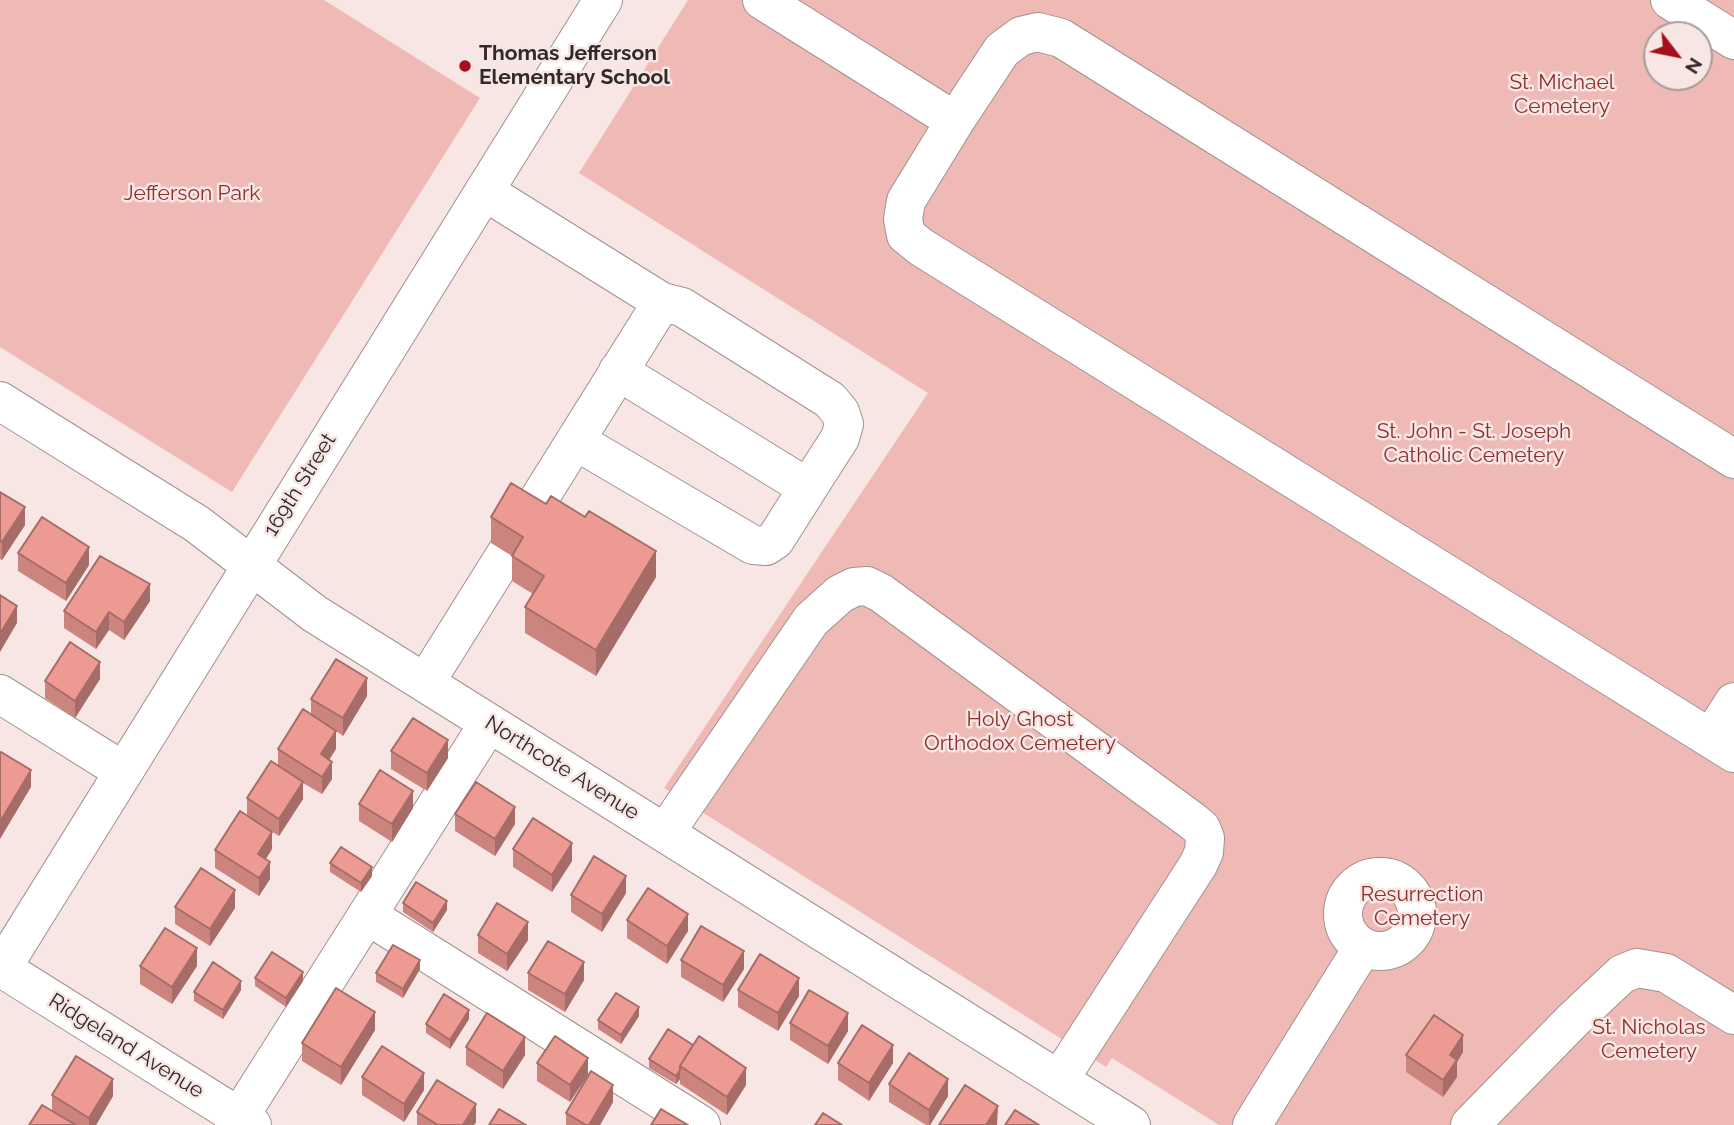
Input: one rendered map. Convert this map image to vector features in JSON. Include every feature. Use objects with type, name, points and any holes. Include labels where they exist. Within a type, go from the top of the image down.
[{"type":"street","name":"169th Street","points":[[1,969],[603,0]]},
{"type":"street","points":[[762,0],[955,121]]},
{"type":"street","points":[[1670,0],[1734,40]]},
{"type":"street","points":[[1734,459],[1061,38],[1038,33],[1021,36],[1002,50],[906,201],[903,219],[906,234],[921,247],[1723,746],[1734,702]]},
{"type":"street","points":[[484,191],[662,302],[682,307],[830,400],[840,412],[844,424],[840,438],[775,540],[766,546],[753,545],[576,440]]},
{"type":"street","points":[[527,518],[662,302]]},
{"type":"street","points":[[618,371],[808,488]]},
{"type":"street","name":"Northcote Avenue","points":[[0,401],[197,524],[315,614],[1131,1125]]},
{"type":"street","points":[[425,683],[507,552]]},
{"type":"street","points":[[665,833],[811,620],[840,594],[854,587],[867,586],[881,593],[1191,820],[1201,828],[1205,838],[1204,852],[1198,865],[1059,1080]]},
{"type":"street","points":[[0,694],[123,771]]},
{"type":"street","points":[[242,1122],[367,915],[489,723]]},
{"type":"street","points":[[367,915],[701,1125]]},
{"type":"street","points":[[1252,1125],[1363,947]]},
{"type":"street","points":[[1470,1125],[1622,974],[1637,968],[1666,973],[1734,1014]]},
{"type":"street","name":"Ridgeland Avenue","points":[[1,969],[242,1122]]},
{"type":"green space","name":"Jefferson Park","points":[[0,0],[324,0],[480,98],[232,492],[0,347]]},
{"type":"green space","points":[[688,0],[1734,0],[1734,1125],[1219,1125],[1112,1058],[1106,1067],[664,788],[928,393],[579,173]]},
{"type":"building","points":[[511,483],[546,504],[551,496],[585,517],[589,511],[656,551],[596,650],[525,607],[544,576],[512,556],[523,537],[491,517]]},
{"type":"building","points":[[0,492],[25,507],[2,542],[0,541]]},
{"type":"building","points":[[42,517],[89,547],[66,583],[18,553]]},
{"type":"building","points":[[100,556],[150,584],[124,622],[109,612],[96,632],[64,611]]},
{"type":"building","points":[[0,595],[17,606],[0,634]]},
{"type":"building","points":[[70,642],[100,662],[75,701],[45,681]]},
{"type":"building","points":[[336,659],[367,678],[343,718],[311,699]]},
{"type":"building","points":[[303,709],[336,731],[321,754],[332,762],[322,777],[278,749]]},
{"type":"building","points":[[413,718],[448,740],[427,773],[391,751]]},
{"type":"building","points":[[1,752],[31,770],[0,822],[0,754]]},
{"type":"building","points":[[271,761],[303,782],[279,819],[247,798]]},
{"type":"building","points":[[380,770],[413,791],[392,824],[359,804]]},
{"type":"building","points":[[476,782],[515,807],[495,839],[455,814]]},
{"type":"building","points":[[240,811],[272,832],[258,854],[270,862],[259,878],[215,850]]},
{"type":"building","points":[[533,818],[572,843],[552,875],[513,849]]},
{"type":"building","points":[[341,847],[372,867],[361,883],[330,863]]},
{"type":"building","points":[[594,856],[626,876],[602,914],[571,895]]},
{"type":"building","points":[[201,868],[235,890],[210,929],[175,907]]},
{"type":"building","points":[[416,882],[447,901],[433,923],[403,903]]},
{"type":"building","points":[[648,888],[688,914],[667,946],[627,920]]},
{"type":"building","points":[[497,903],[528,922],[507,954],[478,935]]},
{"type":"building","points":[[701,926],[744,951],[723,985],[681,960]]},
{"type":"building","points":[[165,928],[197,948],[172,987],[140,966]]},
{"type":"building","points":[[548,941],[584,962],[565,994],[528,973]]},
{"type":"building","points":[[393,945],[420,960],[403,989],[376,973]]},
{"type":"building","points":[[272,952],[303,972],[286,998],[255,978]]},
{"type":"building","points":[[760,954],[799,978],[778,1013],[738,990]]},
{"type":"building","points":[[213,962],[241,981],[223,1010],[194,992]]},
{"type":"building","points":[[336,988],[375,1012],[341,1067],[302,1043]]},
{"type":"building","points":[[809,990],[848,1013],[828,1046],[790,1023]]},
{"type":"building","points":[[616,993],[639,1007],[621,1035],[598,1020]]},
{"type":"building","points":[[444,994],[469,1010],[450,1040],[426,1024]]},
{"type":"building","points":[[487,1013],[525,1037],[503,1071],[466,1047]]},
{"type":"building","points":[[1434,1015],[1463,1035],[1450,1055],[1457,1060],[1443,1080],[1406,1055]]},
{"type":"building","points":[[862,1025],[893,1045],[869,1083],[838,1063]]},
{"type":"building","points":[[668,1029],[693,1045],[676,1076],[649,1059]]},
{"type":"building","points":[[555,1036],[588,1058],[570,1085],[537,1063]]},
{"type":"building","points":[[699,1036],[746,1068],[727,1097],[680,1066]]},
{"type":"building","points":[[382,1046],[424,1073],[404,1104],[362,1077]]},
{"type":"building","points":[[909,1053],[948,1079],[929,1110],[889,1084]]},
{"type":"building","points":[[76,1056],[113,1079],[89,1118],[52,1095]]},
{"type":"building","points":[[591,1071],[613,1085],[589,1125],[586,1125],[566,1113]]},
{"type":"building","points":[[437,1080],[476,1104],[463,1125],[438,1125],[417,1112]]},
{"type":"building","points":[[965,1085],[998,1106],[986,1125],[939,1125]]},
{"type":"building","points":[[42,1105],[76,1125],[29,1125]]},
{"type":"building","points":[[499,1109],[526,1125],[489,1125]]},
{"type":"building","points":[[661,1109],[688,1125],[651,1125]]},
{"type":"building","points":[[1015,1110],[1039,1125],[1005,1125]]},
{"type":"building","points":[[823,1113],[842,1125],[815,1125]]},
{"type":"place","name":"Thomas Jefferson Elementary School","points":[[465,66]]},
{"type":"park label","name":"St. Michael Cemetery","points":[[1562,95]]},
{"type":"park label","name":"St. John - St. Joseph Catholic Cemetery","points":[[1474,444]]},
{"type":"park label","name":"Holy Ghost Orthodox Cemetery","points":[[1020,732]]},
{"type":"park label","name":"Resurrection Cemetery","points":[[1422,907]]},
{"type":"park label","name":"St. Nicholas Cemetery","points":[[1649,1040]]}]
